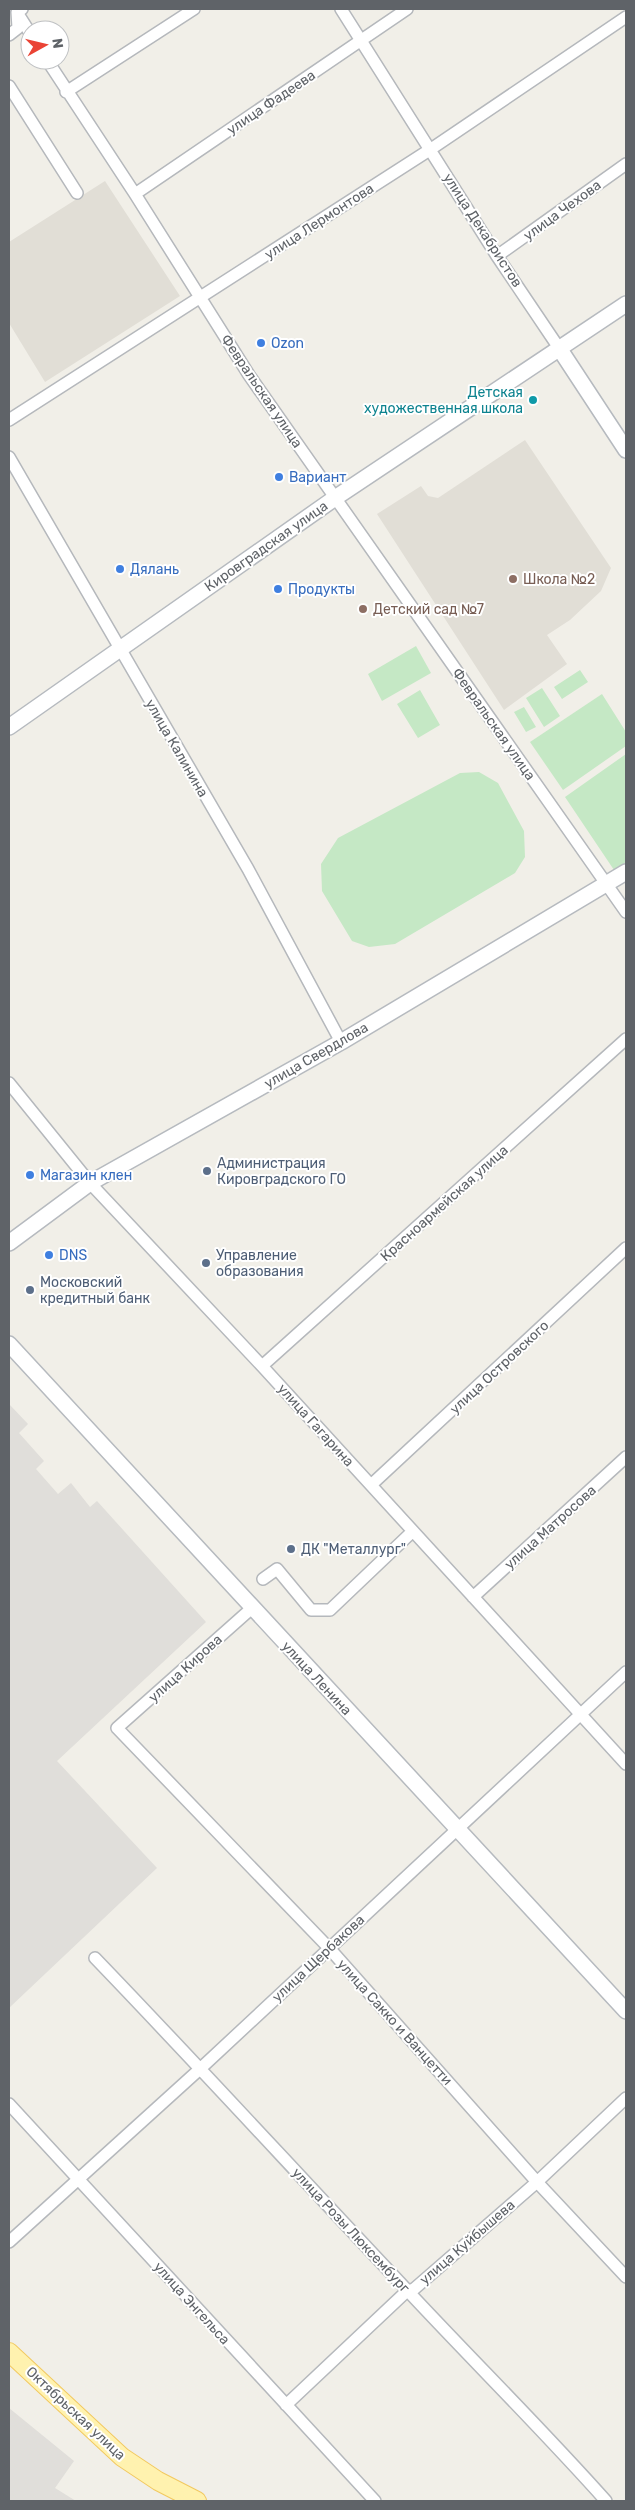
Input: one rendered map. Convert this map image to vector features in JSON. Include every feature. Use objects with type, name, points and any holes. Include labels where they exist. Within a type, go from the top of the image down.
[{"type":"main road","name":"Кировградская улица","points":[[9,727],[335,498],[626,304]]},
{"type":"main road","name":"улица Декабристов","points":[[559,348],[626,450]]},
{"type":"main road","name":"улица Свердлова","points":[[9,1243],[90,1183],[341,1042],[626,872]]},
{"type":"main road","name":"улица Ленина","points":[[9,1344],[626,2011]]},
{"type":"main road","name":"Октябрьская улица","points":[[9,2352],[122,2457],[158,2481],[197,2501]]},
{"type":"street","points":[[66,92],[194,9]]},
{"type":"street","name":"улица Декабристов","points":[[342,9],[498,256],[559,348]]},
{"type":"street","name":"улица Фадеева","points":[[135,194],[407,9]]},
{"type":"street","points":[[9,35],[18,28],[18,10]]},
{"type":"street","name":"улица Лермонтова","points":[[9,420],[431,149],[626,17]]},
{"type":"street","name":"Февральская улица","points":[[53,70],[135,194],[249,375],[626,912]]},
{"type":"street","points":[[9,86],[77,193]]},
{"type":"street","name":"улица Чехова","points":[[498,256],[626,164]]},
{"type":"street","name":"улица Калинина","points":[[9,457],[248,869],[341,1042]]},
{"type":"street","name":"Красноармейская улица","points":[[262,1366],[626,1039]]},
{"type":"street","name":"улица Гагарина","points":[[9,1083],[90,1183],[262,1366],[626,1764]]},
{"type":"street","name":"улица Островского","points":[[371,1485],[626,1248]]},
{"type":"street","name":"улица Матросова","points":[[473,1597],[626,1457]]},
{"type":"street","points":[[263,1580],[277,1569],[311,1610],[330,1610],[413,1531]]},
{"type":"street","name":"улица Кирова","points":[[117,1728],[252,1608]]},
{"type":"street","name":"улица Щербакова","points":[[9,2242],[201,2068],[626,1672]]},
{"type":"street","name":"улица Сакко и Ванцетти","points":[[117,1728],[329,1948],[538,2182],[626,2276]]},
{"type":"street","name":"улица Розы Люксембург","points":[[95,1958],[201,2068],[407,2291],[561,2451],[606,2501]]},
{"type":"street","name":"улица Куйбышева","points":[[286,2405],[407,2291],[414,2289],[538,2182],[626,2098]]},
{"type":"street","name":"улица Энгельса","points":[[9,2104],[375,2501]]},
{"type":"shaded area","points":[[105,181],[180,296],[45,382],[9,323],[9,242]]},
{"type":"shaded area","name":"Школа №2","points":[[525,440],[611,568],[601,591],[570,620],[547,635],[567,664],[504,710],[377,514],[421,486],[428,496],[438,498]]},
{"type":"shaded area","points":[[9,1404],[28,1424],[19,1433],[44,1461],[36,1469],[58,1494],[71,1483],[90,1507],[97,1501],[206,1622],[57,1761],[157,1868],[9,2008]]},
{"type":"shaded area","points":[[9,2408],[74,2461],[55,2488],[76,2501],[9,2501]]},
{"type":"green space","points":[[416,646],[431,673],[382,701],[368,674]]},
{"type":"green space","points":[[580,670],[588,682],[562,699],[554,687]]},
{"type":"green space","points":[[542,688],[560,716],[544,727],[526,698]]},
{"type":"green space","points":[[420,690],[440,725],[418,738],[397,704]]},
{"type":"green space","points":[[602,694],[626,732],[626,746],[563,790],[530,742]]},
{"type":"green space","points":[[524,707],[536,727],[526,732],[514,712]]},
{"type":"green space","points":[[626,754],[626,862],[614,870],[565,797]]},
{"type":"green space","points":[[479,772],[498,783],[524,831],[525,857],[515,873],[395,944],[369,947],[352,941],[322,891],[321,864],[338,838],[460,773]]},
{"type":"place","name":"Ozon","points":[[261,343]]},
{"type":"place","name":"Детская художественная школа","points":[[533,400]]},
{"type":"place","name":"Вариант","points":[[279,477]]},
{"type":"place","name":"Дялань","points":[[120,569]]},
{"type":"place","name":"Школа №2","points":[[513,579]]},
{"type":"place","name":"Продукты","points":[[278,589]]},
{"type":"place","name":"Детский сад №7","points":[[363,609]]},
{"type":"place","name":"Администрация Кировградского ГО","points":[[207,1171]]},
{"type":"place","name":"Магазин клен","points":[[30,1175]]},
{"type":"place","name":"DNS","points":[[49,1255]]},
{"type":"place","name":"Управление образования","points":[[206,1263]]},
{"type":"place","name":"Московский кредитный банк","points":[[30,1290]]},
{"type":"place","name":"ДК \"Металлург\"","points":[[291,1549]]}]
